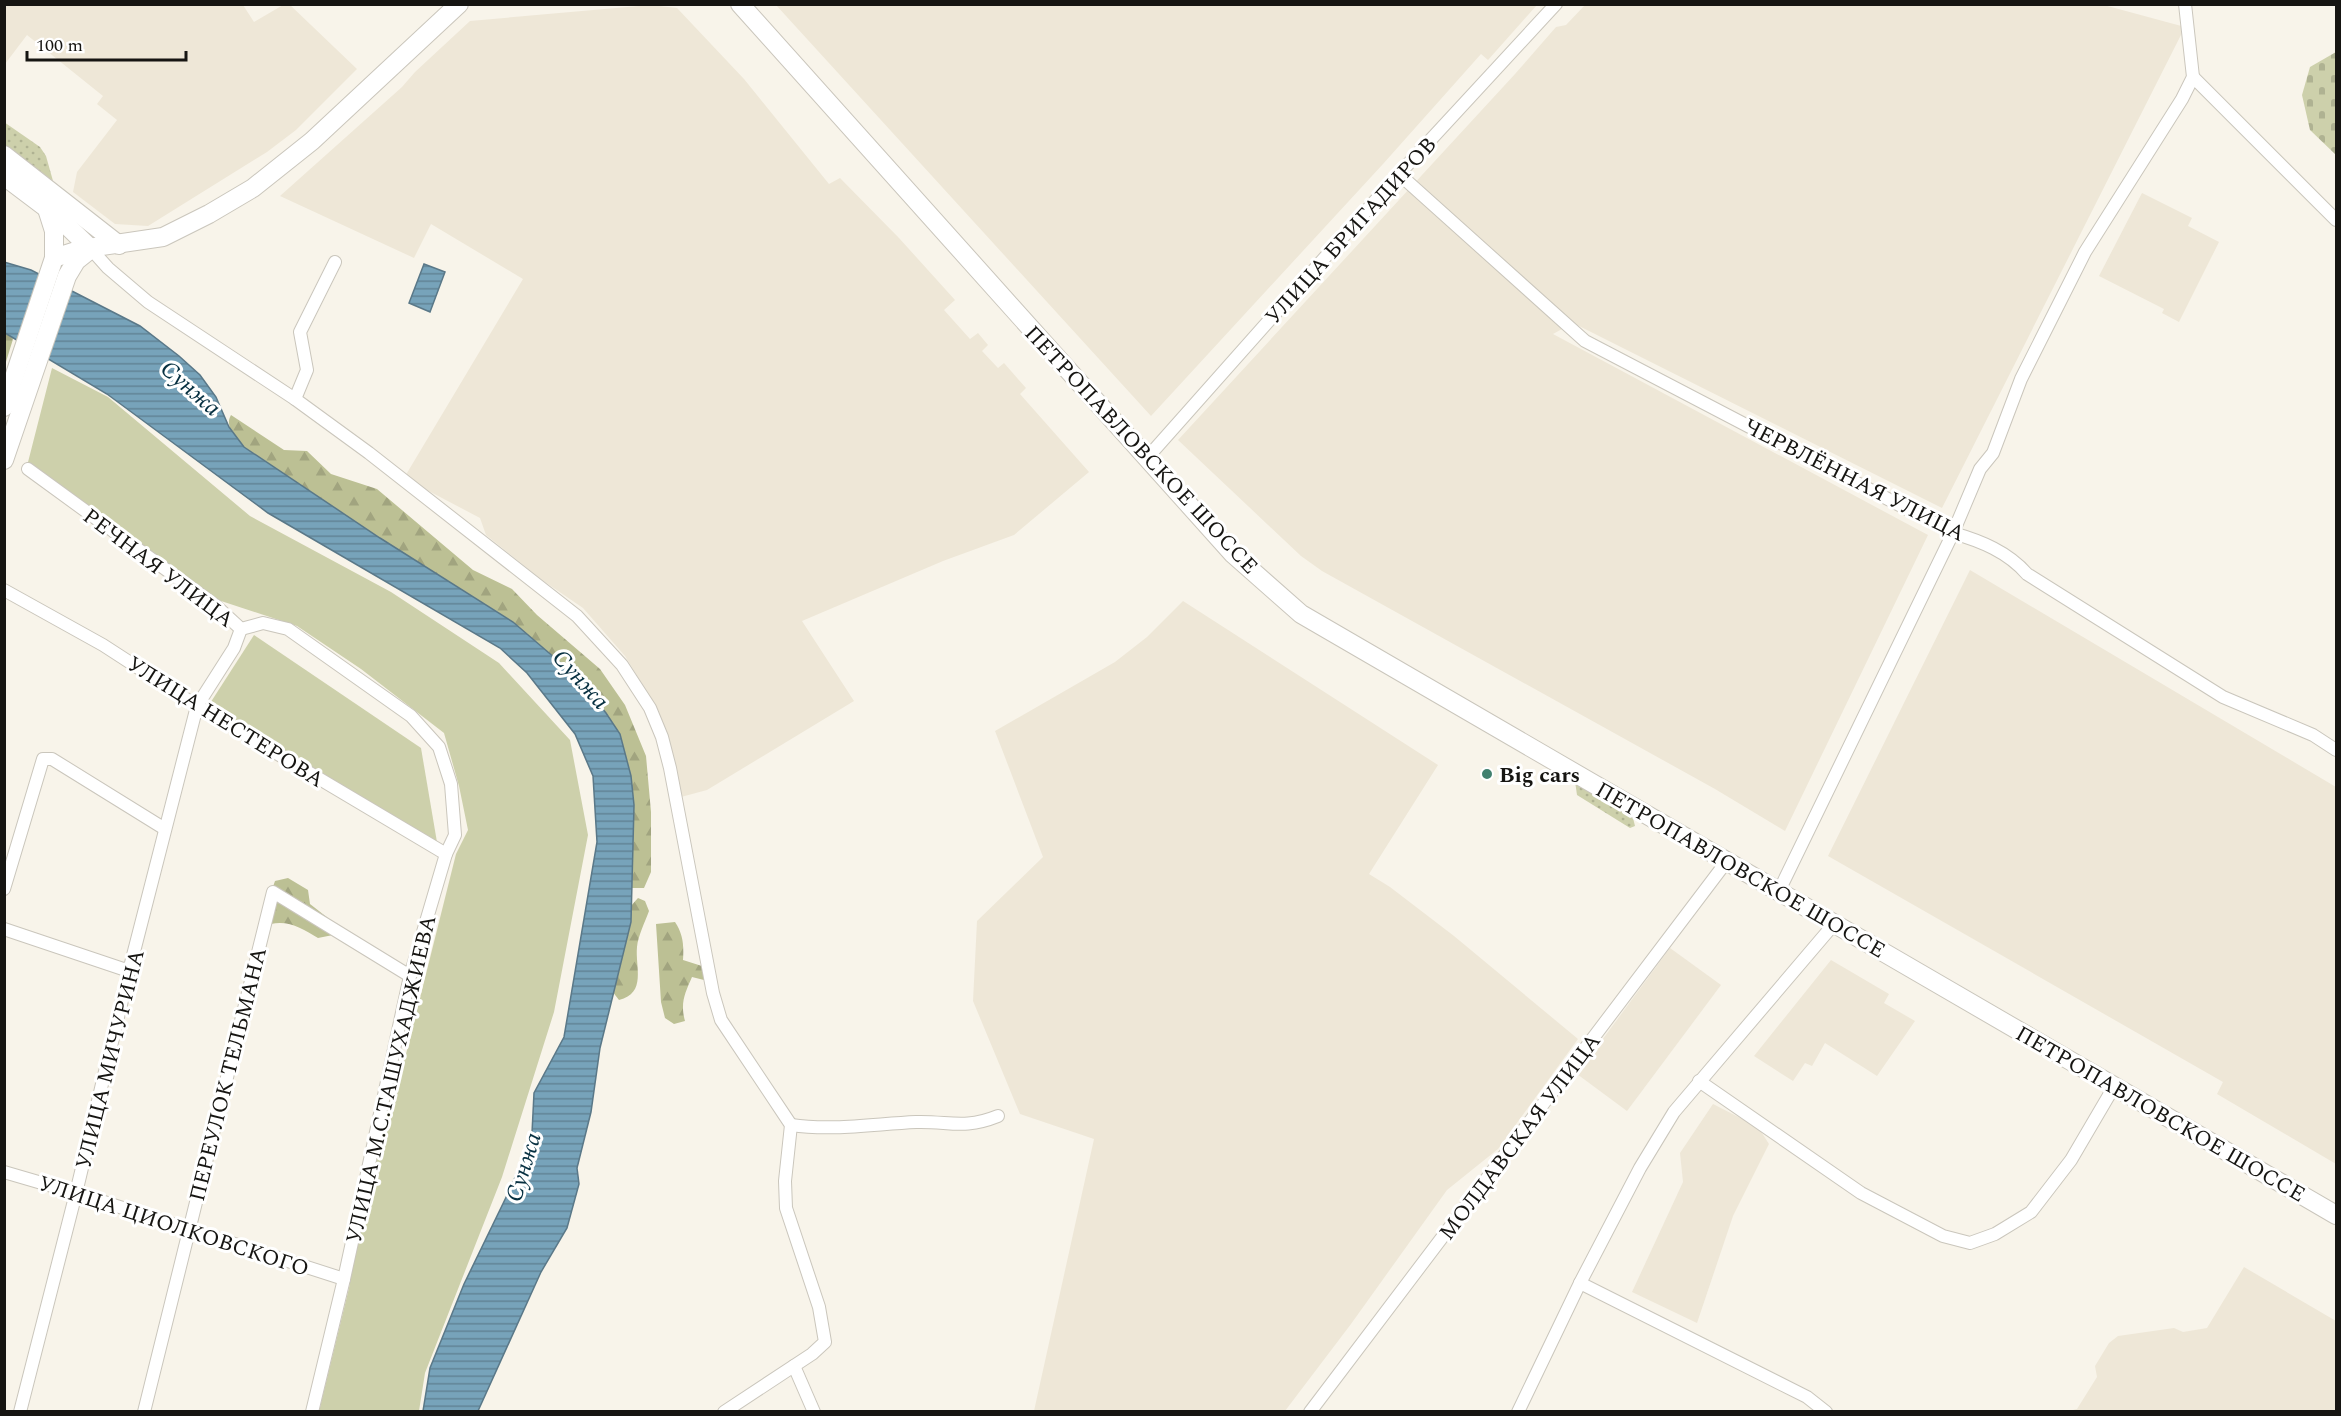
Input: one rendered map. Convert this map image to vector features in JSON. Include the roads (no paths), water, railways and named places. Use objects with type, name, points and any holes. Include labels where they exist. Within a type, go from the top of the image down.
[{"type":"main road","points":[[51,265],[71,251],[163,237],[253,188],[305,148],[459,4]]},
{"type":"main road","name":"ПЕТРОПАВЛОВСКОЕ ШОССЕ","points":[[740,4],[1233,554],[1301,614],[2337,1215]]},
{"type":"main road","points":[[4,155],[119,245]]},
{"type":"main road","points":[[4,176],[47,209],[91,249]]},
{"type":"main road","points":[[4,460],[51,265],[54,231],[47,209]]},
{"type":"main road","points":[[74,209],[91,249]]},
{"type":"main road","points":[[4,407],[21,384],[67,276],[76,261],[91,249]]},
{"type":"street","name":"УЛИЦА БРИГАДИРОВ","points":[[1147,458],[1399,174],[1556,4]]},
{"type":"street","points":[[1779,891],[1953,533],[1980,469],[1993,453],[2021,379],[2085,252],[2182,99],[2193,77],[2185,4]]},
{"type":"street","points":[[2193,77],[2337,220]]},
{"type":"street","name":"ЧЕРВЛЁННАЯ УЛИЦА","points":[[1399,174],[1586,341],[1953,533],[1977,540],[2015,561],[2026,574],[2223,697],[2313,735],[2337,750]]},
{"type":"street","points":[[91,249],[108,268],[148,302],[295,399],[369,453],[577,616],[622,665],[650,708],[662,737],[713,993],[721,1020],[791,1125],[786,1208],[819,1307],[825,1342],[812,1354],[724,1412]]},
{"type":"street","points":[[295,399],[307,370],[300,332],[335,262]]},
{"type":"street","name":"РЕЧНАЯ УЛИЦА","points":[[28,469],[216,606],[241,629],[263,623],[288,629],[411,716],[439,747]]},
{"type":"street","name":"УЛИЦА НЕСТЕРОВА","points":[[4,590],[103,645],[197,706],[446,854]]},
{"type":"street","name":"УЛИЦА МИЧУРИНА","points":[[20,1412],[197,706],[234,648],[241,629]]},
{"type":"street","name":"УЛИЦА М.С.ТАШУХАДЖИЕВА","points":[[312,1412],[344,1279],[410,976],[446,854],[454,835],[451,784],[439,747]]},
{"type":"street","points":[[4,889],[43,759],[52,759],[165,830]]},
{"type":"street","name":"МОЛДАВСКАЯ УЛИЦА","points":[[1310,1412],[1727,861]]},
{"type":"street","name":"ПЕРЕУЛОК ТЕЛЬМАНА","points":[[144,1412],[273,892],[410,976]]},
{"type":"street","points":[[1518,1412],[1580,1283],[1640,1168],[1674,1112],[1834,924]]},
{"type":"street","points":[[4,929],[129,971]]},
{"type":"street","points":[[1699,1081],[1862,1193],[1943,1236],[1970,1243],[1995,1234],[2031,1212],[2071,1160],[2115,1085]]},
{"type":"street","points":[[791,1125],[813,1128],[920,1122],[967,1125],[979,1124],[998,1116]]},
{"type":"street","name":"УЛИЦА ЦИОЛКОВСКОГО","points":[[4,1172],[76,1192],[344,1279]]},
{"type":"street","points":[[1580,1283],[1807,1397],[1826,1412]]},
{"type":"street","points":[[794,1366],[814,1412]]},
{"type":"water","name":"Сунжа","points":[[4,262],[31,270],[140,326],[200,375],[216,397],[229,427],[244,447],[380,538],[513,622],[577,677],[620,734],[631,776],[634,805],[631,922],[600,1048],[591,1112],[577,1168],[579,1184],[567,1228],[541,1272],[478,1411],[423,1411],[430,1368],[464,1284],[512,1185],[532,1133],[534,1093],[564,1037],[597,842],[593,776],[575,734],[527,673],[500,648],[268,513],[107,394],[5,333]]},
{"type":"water","points":[[424,264],[445,272],[430,312],[409,303]]},
{"type":"place","name":"Big cars","points":[[1487,774]]}]
